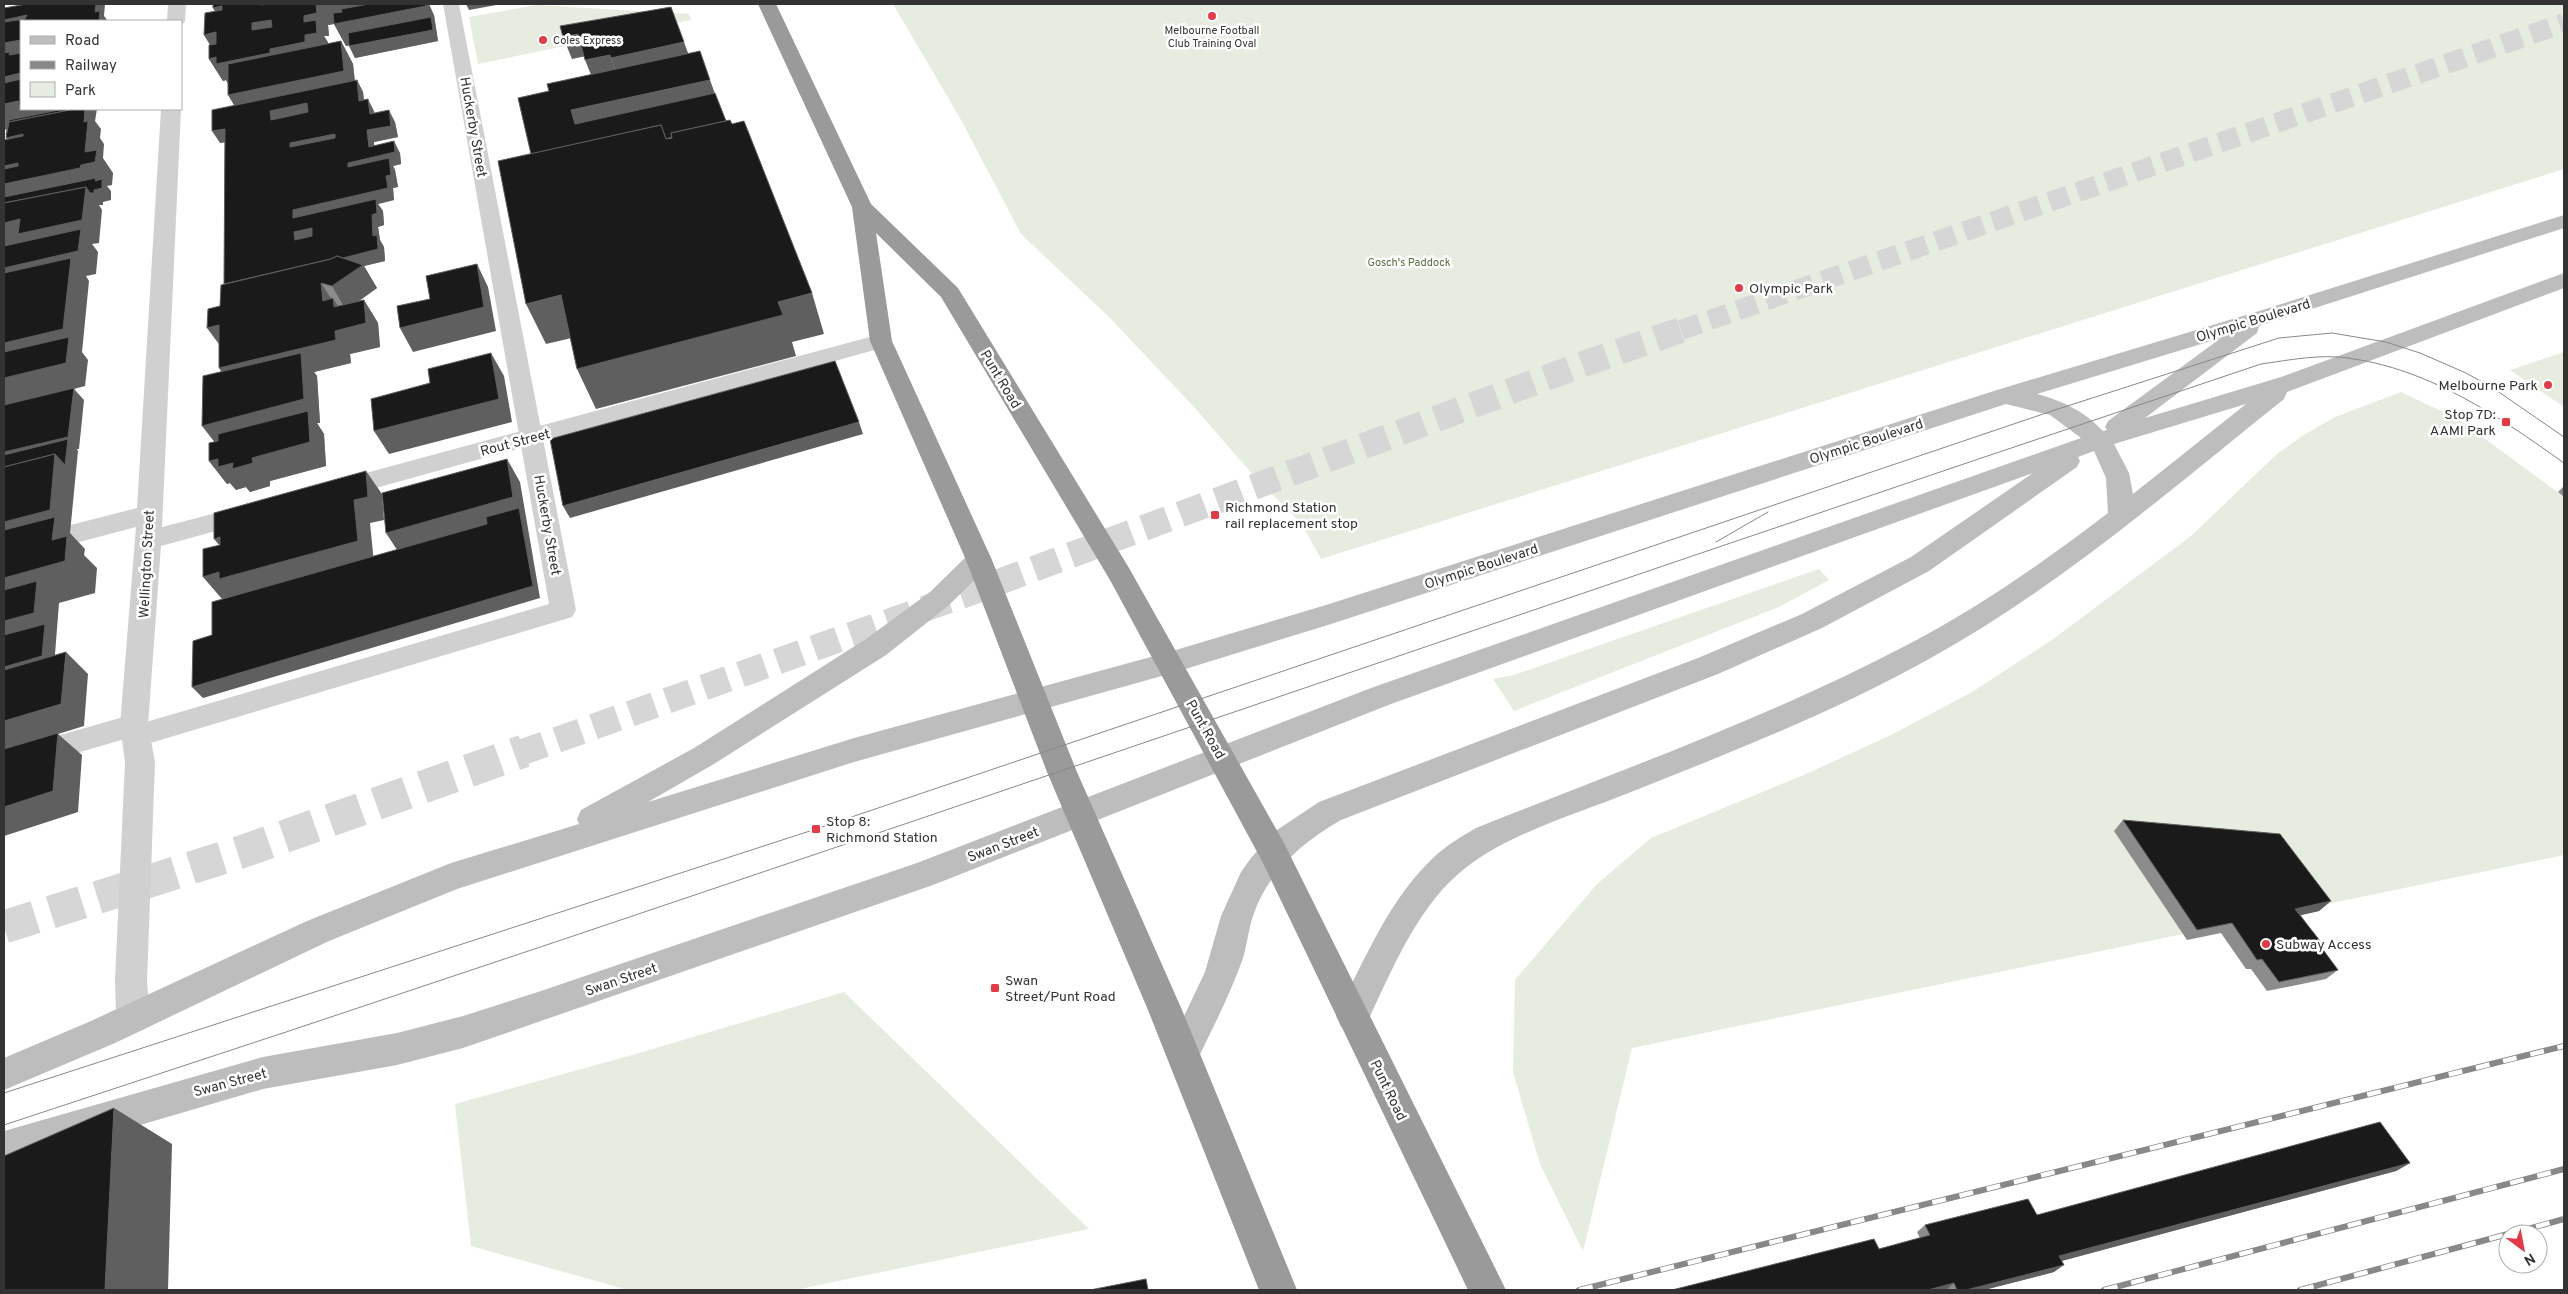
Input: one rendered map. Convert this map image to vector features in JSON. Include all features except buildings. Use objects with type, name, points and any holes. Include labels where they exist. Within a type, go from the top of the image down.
[{"type":"highway","name":"Punt Road","points":[[767,4],[862,208],[881,342],[979,560],[1033,701],[1183,1054],[1278,1290]]},
{"type":"highway","name":"Punt Road","points":[[862,208],[950,293],[1116,569],[1273,852],[1486,1290]]},
{"type":"main road","name":"Olympic Boulevard","points":[[1169,663],[1328,615],[2005,396],[2264,317],[2564,221]]},
{"type":"main road","points":[[1222,758],[1381,696],[2098,441],[2289,382],[2564,280]]},
{"type":"main road","points":[[1183,1054],[1227,958],[1237,915],[1248,890],[1273,852],[1297,830],[1330,811],[1708,666],[1812,621],[1920,564],[2098,441],[2264,317]]},
{"type":"main road","points":[[1353,1016],[1414,904],[1443,868],[1461,853],[1487,837],[1703,752],[1860,681],[1976,619],[2061,563],[2121,518],[2289,382]]},
{"type":"main road","points":[[2005,396],[2058,409],[2081,424],[2098,441],[2117,472],[2121,496],[2121,518]]},
{"type":"main road","points":[[504,860],[592,819],[644,791],[836,673],[907,625],[939,599],[979,560]]},
{"type":"main road","points":[[4,1074],[47,1058],[359,913],[451,877],[854,750],[1169,663]]},
{"type":"main road","name":"Swan Street","points":[[4,1148],[263,1073],[397,1049],[463,1032],[922,875],[1080,815],[1222,758]]},
{"type":"street","points":[[176,20],[177,4]]},
{"type":"street","name":"Wellington Street","points":[[133,1018],[131,981],[140,762],[136,730],[171,110]]},
{"type":"street","name":"Rout Street","points":[[312,496],[881,342]]},
{"type":"street","points":[[148,540],[274,506]]},
{"type":"street","points":[[4,552],[149,514]]},
{"type":"lane","name":"Huckerby Street","points":[[136,730],[563,610],[451,4]]},
{"type":"lane","points":[[4,763],[136,730]]},
{"type":"green space","name":"Gosch's Paddock","points":[[893,4],[2564,4],[2564,169],[1321,559],[1301,523],[1254,476],[1194,407],[1110,318],[1021,234],[960,118]]},
{"type":"green space","name":"Coles Express","points":[[537,5],[689,14],[691,20],[478,64],[469,17]]},
{"type":"green space","name":"Melbourne Park","points":[[2564,352],[2564,407],[2510,370]]},
{"type":"green space","name":"Melbourne Park","points":[[2401,392],[2458,419],[2564,497],[2564,855],[1632,1048],[1583,1251],[1540,1164],[1513,1072],[1515,980],[1597,884],[1651,838],[1806,774],[1891,735],[1972,692],[2052,640],[2191,536],[2277,454],[2302,436],[2335,417]]},
{"type":"green space","points":[[1819,569],[1829,580],[1779,607],[1514,711],[1493,679],[1514,675]]},
{"type":"green space","points":[[844,992],[1089,1229],[795,1290],[628,1290],[471,1246],[455,1104],[636,1054]]},
{"type":"tunnel","points":[[1681,330],[2564,23]]},
{"type":"tunnel","points":[[520,753],[972,592],[1589,362],[1684,329]]},
{"type":"tunnel","points":[[4,927],[241,852],[524,751]]},
{"type":"tram line","points":[[4,1093],[816,829],[2058,409],[2279,338],[2332,333],[2386,342],[2420,353],[2466,373],[2493,388],[2564,437]]},
{"type":"tram line","points":[[4,1125],[851,842],[2261,364],[2304,358],[2337,357],[2378,364],[2407,372],[2462,397],[2488,412],[2564,463]]},
{"type":"tram line","points":[[1716,542],[1768,512]]},
{"type":"railway","points":[[1579,1290],[2564,1046]]},
{"type":"railway","points":[[2104,1290],[2564,1169]]},
{"type":"railway","points":[[2546,1224],[2564,1219]]},
{"type":"railway","points":[[2300,1290],[2498,1237]]},
{"type":"place","name":"Melbourne Football Club Training Oval","points":[[1212,16]]},
{"type":"place","name":"Coles Express","points":[[543,40]]},
{"type":"place","name":"Olympic Park","points":[[1739,288]]},
{"type":"place","name":"Melbourne Park","points":[[2548,385]]},
{"type":"place","name":"Stop 7D: AAMI Park","points":[[2506,422]]},
{"type":"place","name":"Richmond Station rail replacement stop","points":[[1215,515]]},
{"type":"place","name":"Stop 8: Richmond Station","points":[[816,829]]},
{"type":"place","name":"Subway Access","points":[[2266,944]]},
{"type":"place","name":"Swan Street/Punt Road","points":[[995,988]]}]
